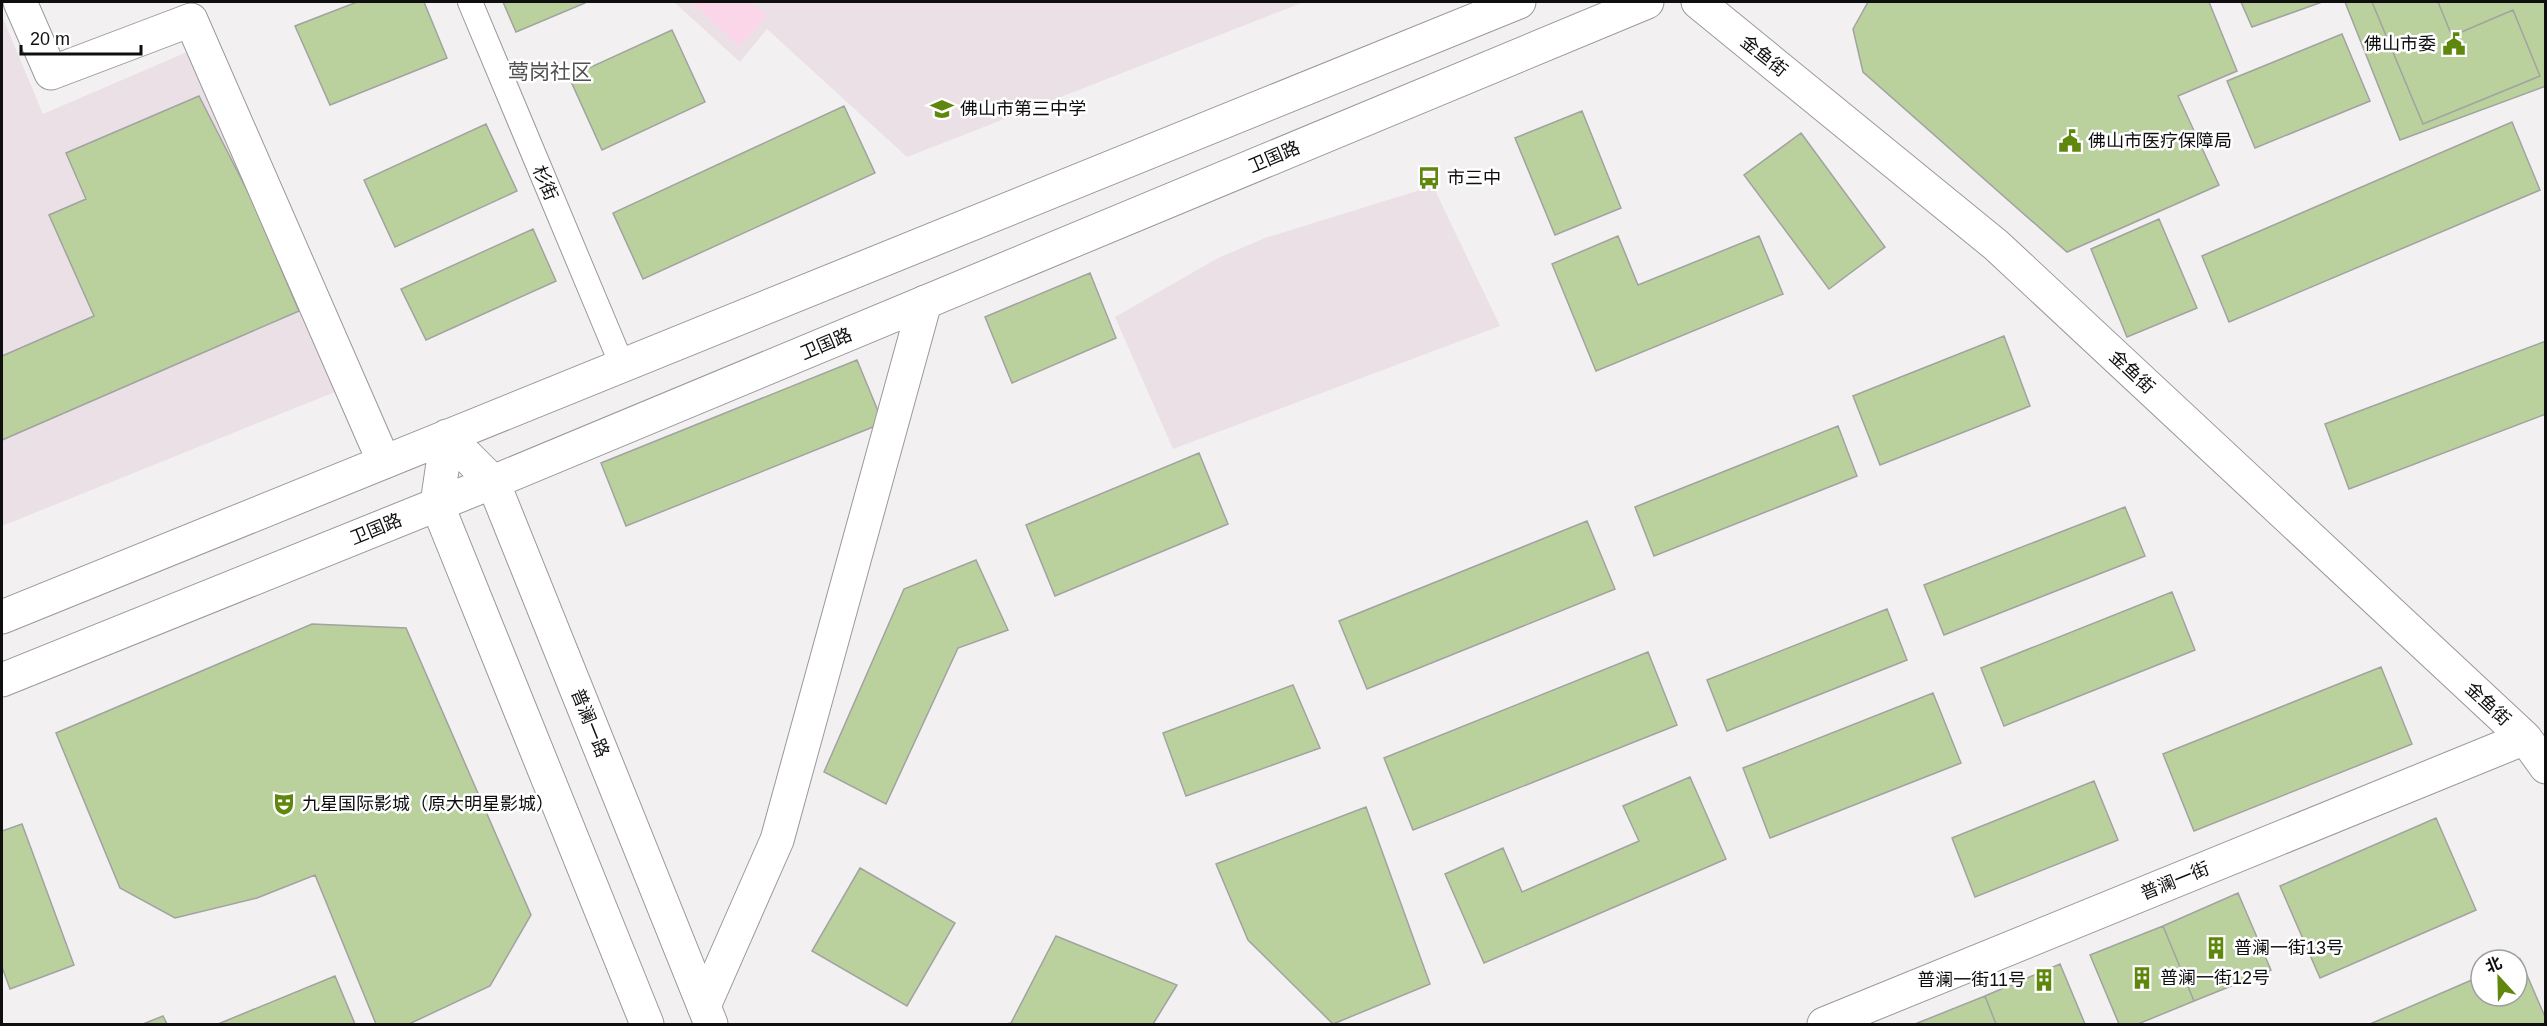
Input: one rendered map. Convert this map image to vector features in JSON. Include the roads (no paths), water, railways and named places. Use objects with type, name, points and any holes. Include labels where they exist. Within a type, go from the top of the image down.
[{"type":"main road","points":[[20,2],[51,73],[191,20],[384,462]]},
{"type":"main road","points":[[2,617],[1519,2]]},
{"type":"main road","name":"卫国路","points":[[2,680],[493,482],[1647,2]]},
{"type":"main road","name":"金鱼街","points":[[1698,2],[1996,245],[2525,738],[2546,766]]},
{"type":"main road","points":[[708,1015],[777,840],[925,302]]},
{"type":"main road","points":[[447,436],[437,504],[647,1024]]},
{"type":"main road","name":"普澜一路","points":[[447,436],[493,482],[708,1015]]},
{"type":"main road","name":"普澜一街","points":[[1824,1024],[2525,738]]},
{"type":"lane","name":"杉街","points":[[470,2],[622,365]]},
{"type":"place","name":"佛山市委","points":[[2454,44]]},
{"type":"place","name":"佛山市第三中学","points":[[942,109]]},
{"type":"place","name":"佛山市医疗保障局","points":[[2070,141]]},
{"type":"place","name":"市三中","points":[[1429,178]]},
{"type":"place","name":"九星国际影城（原大明星影城）","points":[[284,804]]},
{"type":"place","name":"普澜一街13号","points":[[2216,948]]},
{"type":"place","name":"普澜一街12号","points":[[2142,978]]},
{"type":"place","name":"普澜一街11号","points":[[2044,980]]},
{"type":"district","name":"莺岗社区","points":[[550,71]]}]
